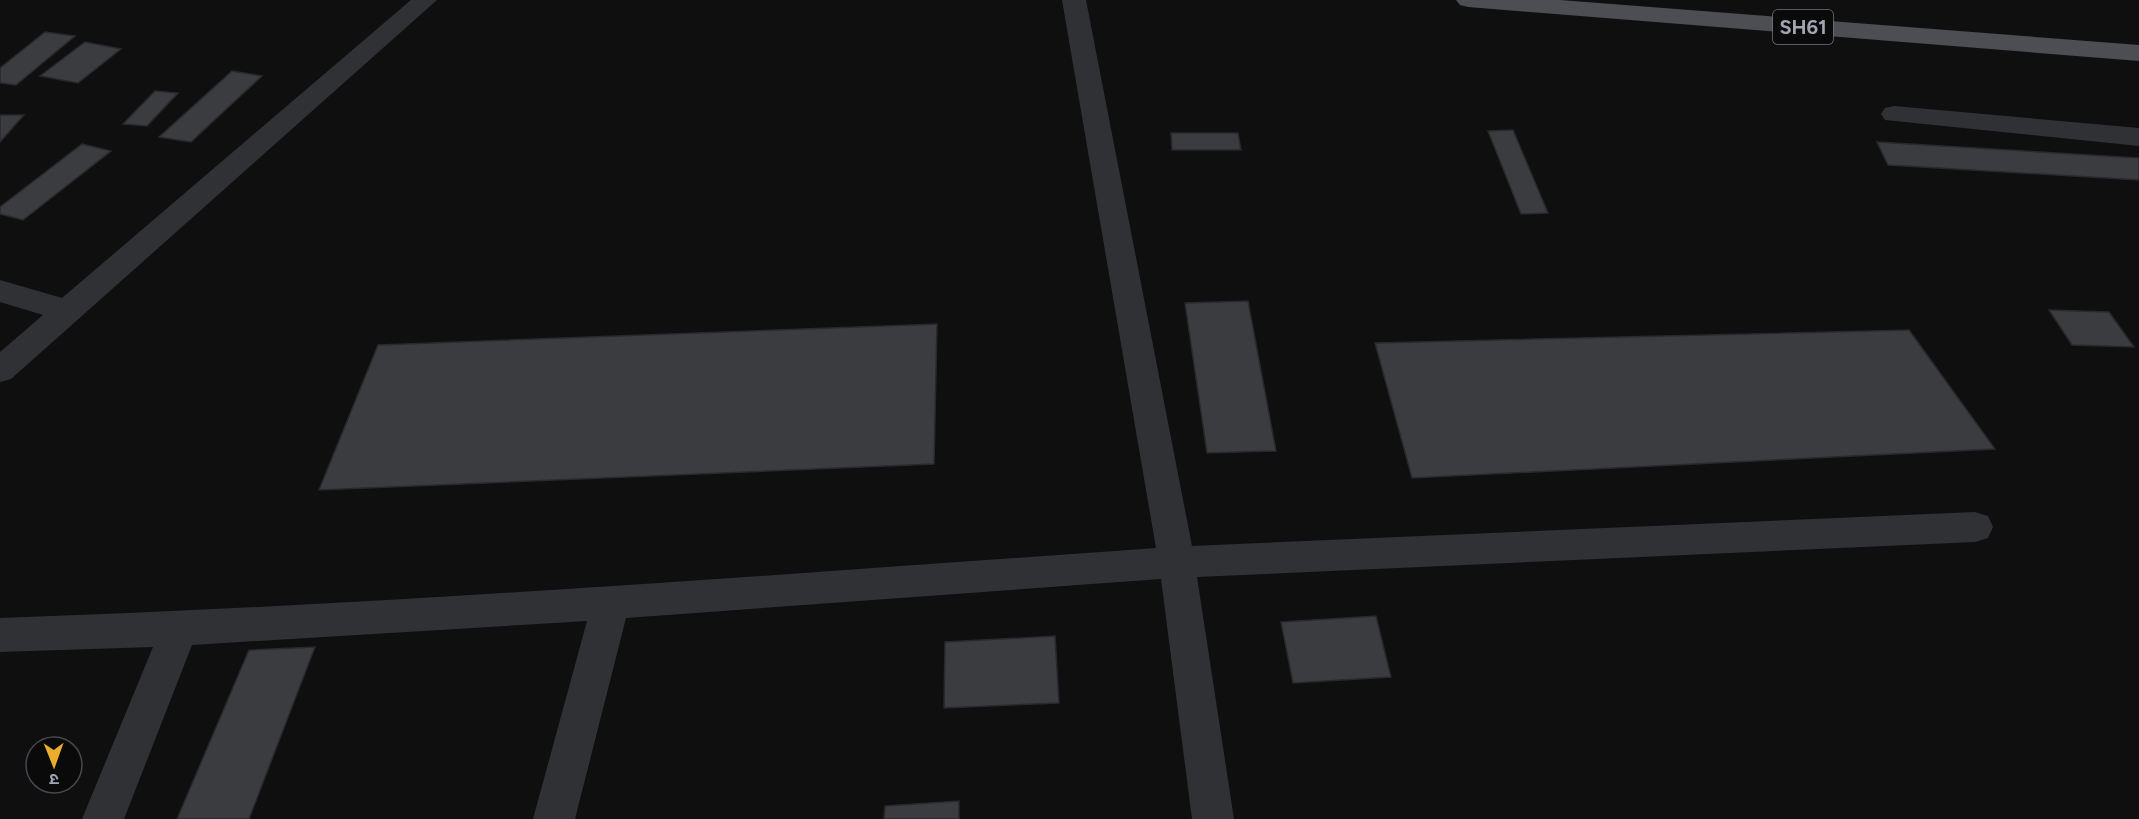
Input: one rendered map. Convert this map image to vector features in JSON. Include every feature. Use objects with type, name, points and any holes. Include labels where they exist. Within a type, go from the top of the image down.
[{"type":"main road","name":"SH61","points":[[1468,0],[2139,53]]},
{"type":"street","points":[[0,370],[425,0]]},
{"type":"street","points":[[1074,0],[1177,562],[1213,819]]},
{"type":"street","points":[[1894,114],[2139,137]]},
{"type":"street","points":[[0,291],[68,311]]},
{"type":"street","points":[[0,634],[179,629],[610,603],[1177,562],[1975,527]]},
{"type":"street","points":[[554,819],[610,603]]},
{"type":"street","points":[[103,819],[179,629]]},
{"type":"building","points":[[45,32],[75,36],[16,85],[0,83],[0,68]]},
{"type":"building","points":[[85,42],[121,49],[78,83],[40,76]]},
{"type":"building","points":[[232,71],[262,76],[191,142],[159,137]]},
{"type":"building","points":[[155,91],[178,93],[147,126],[123,124]]},
{"type":"building","points":[[0,115],[24,115],[0,142]]},
{"type":"building","points":[[1513,130],[1548,213],[1521,214],[1488,131]]},
{"type":"building","points":[[1171,133],[1238,133],[1241,150],[1172,150]]},
{"type":"building","points":[[1877,142],[2139,158],[2139,180],[1888,165]]},
{"type":"building","points":[[82,144],[111,151],[23,220],[0,214],[0,207]]},
{"type":"building","points":[[1248,301],[1276,451],[1207,453],[1185,303]]},
{"type":"building","points":[[2049,310],[2109,312],[2134,347],[2072,345]]},
{"type":"building","points":[[937,324],[934,464],[319,490],[378,345]]},
{"type":"building","points":[[1909,330],[1995,449],[1412,478],[1375,343]]},
{"type":"building","points":[[1376,616],[1391,677],[1293,683],[1281,622]]},
{"type":"building","points":[[1055,636],[1059,703],[944,708],[945,642]]},
{"type":"building","points":[[315,647],[249,819],[177,819],[249,650]]},
{"type":"building","points":[[959,801],[959,819],[884,819],[885,806]]}]
